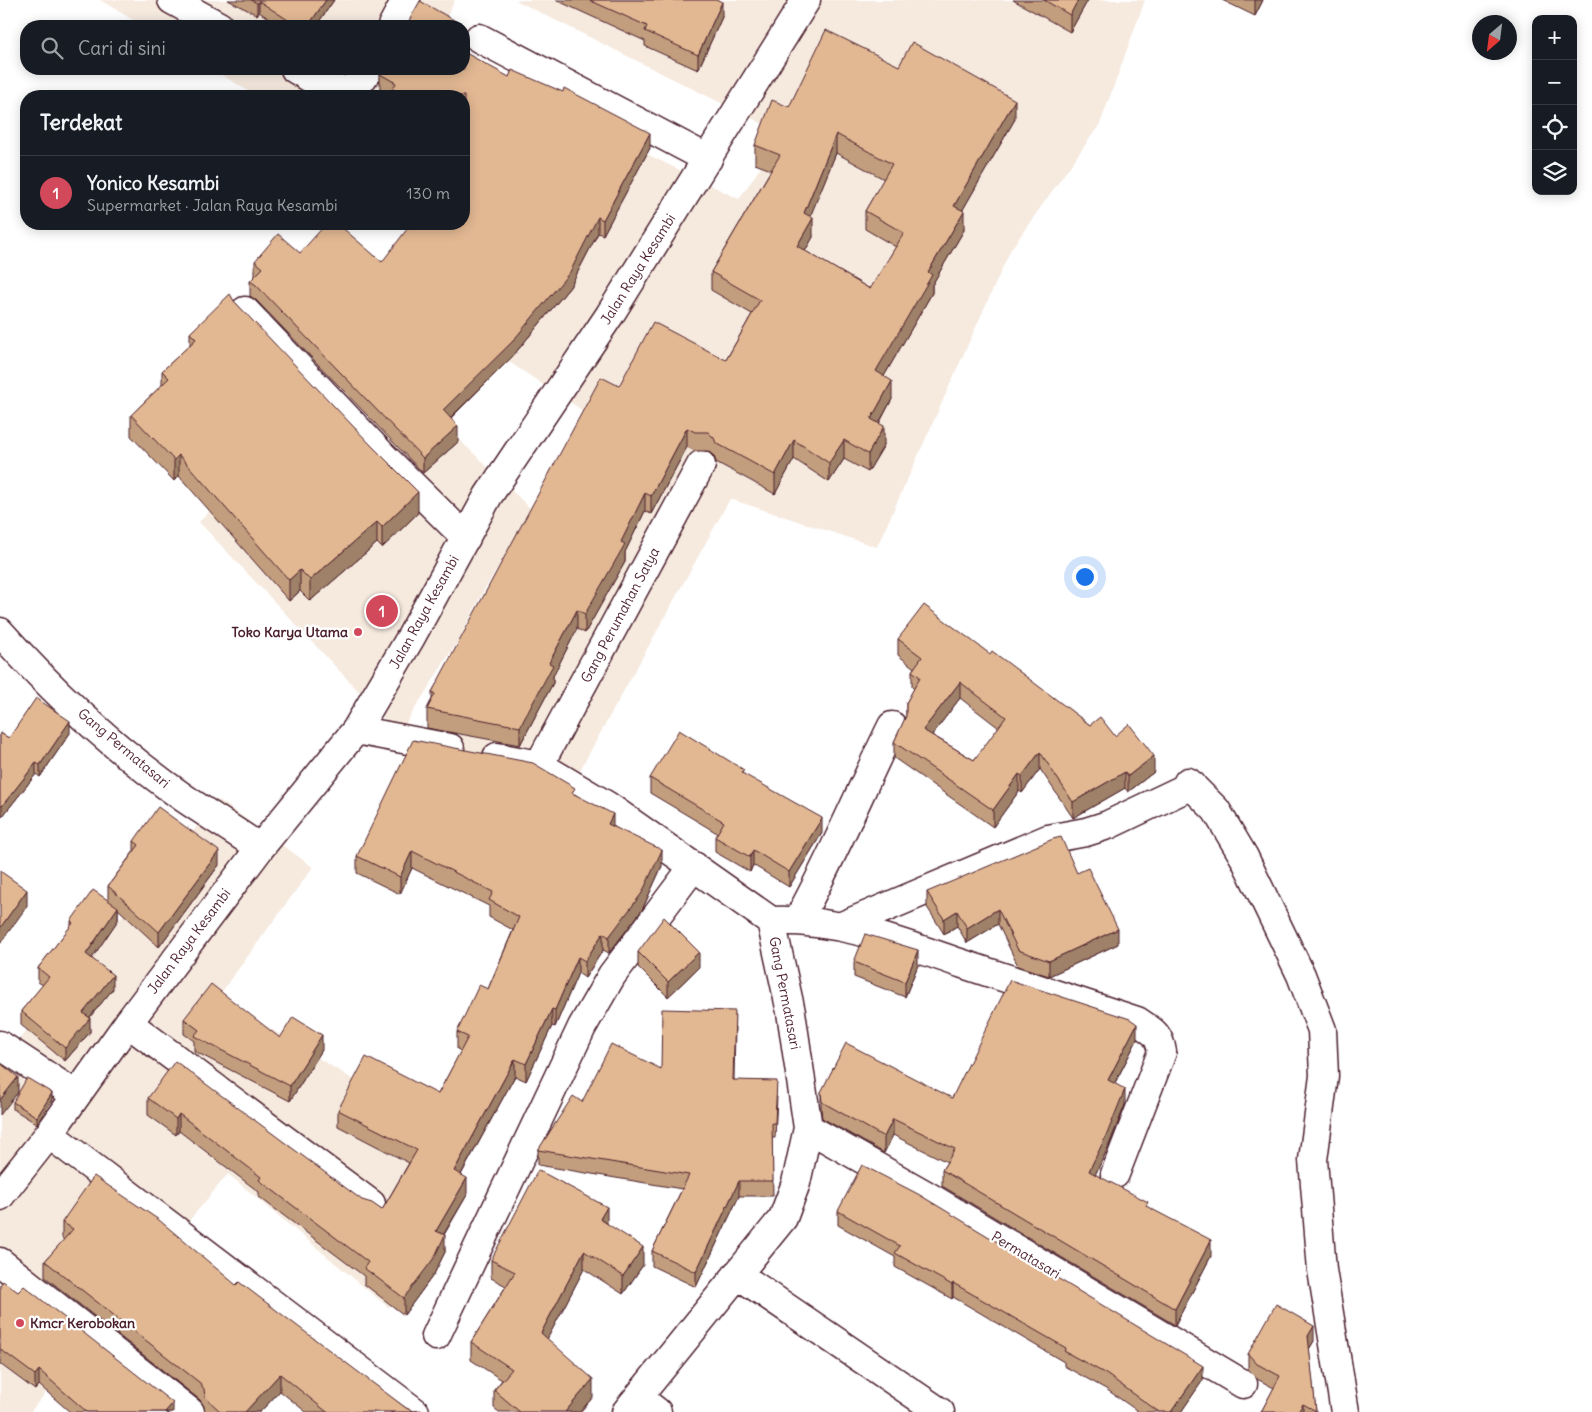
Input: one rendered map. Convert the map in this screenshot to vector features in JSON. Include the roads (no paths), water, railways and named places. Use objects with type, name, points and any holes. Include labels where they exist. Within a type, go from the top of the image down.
[{"type":"street","points":[[172,0],[208,20]]},
{"type":"street","points":[[395,20],[406,0]]},
{"type":"street","name":"Jalan Raya Kesambi","points":[[0,1196],[49,1134],[128,1023],[260,848],[356,730],[412,637],[488,496],[609,316],[806,0]]},
{"type":"street","points":[[479,38],[708,158]]},
{"type":"street","points":[[306,75],[331,88],[345,90],[356,85],[364,75]]},
{"type":"street","points":[[244,311],[382,455],[466,538]]},
{"type":"street","name":"Gang Perumahan Satya","points":[[539,765],[701,465]]},
{"type":"street","name":"Gang Permatasari","points":[[0,632],[30,666],[119,747],[183,798],[260,848]]},
{"type":"street","points":[[798,920],[826,871],[849,814],[892,726]]},
{"type":"street","name":"Gang Permatasari","points":[[356,730],[539,765],[606,805],[771,922],[791,1012],[808,1128],[796,1183],[783,1218],[737,1274],[641,1407]]},
{"type":"street","points":[[842,926],[1048,839],[1086,832],[1108,825],[1190,784],[1216,810],[1244,857],[1301,975],[1322,1030],[1324,1076],[1313,1160],[1322,1270],[1345,1412]]},
{"type":"street","points":[[436,1336],[582,1027],[612,975],[694,866]]},
{"type":"street","points":[[771,922],[798,920],[842,926],[926,951],[1128,1018],[1153,1031],[1160,1039],[1162,1052],[1115,1174]]},
{"type":"street","points":[[128,1023],[371,1204]]},
{"type":"street","points":[[0,1045],[76,1096]]},
{"type":"street","name":"Permatasari","points":[[808,1128],[918,1190],[1243,1384]]},
{"type":"street","points":[[49,1134],[415,1412]]},
{"type":"street","points":[[0,1262],[190,1412]]},
{"type":"street","points":[[737,1274],[940,1412]]},
{"type":"place","name":"Yonico Kesambi","points":[[382,611]]},
{"type":"place","name":"Toko Karya Utama","points":[[358,632]]},
{"type":"place","name":"Kmcr Kerobokan","points":[[20,1323]]}]
